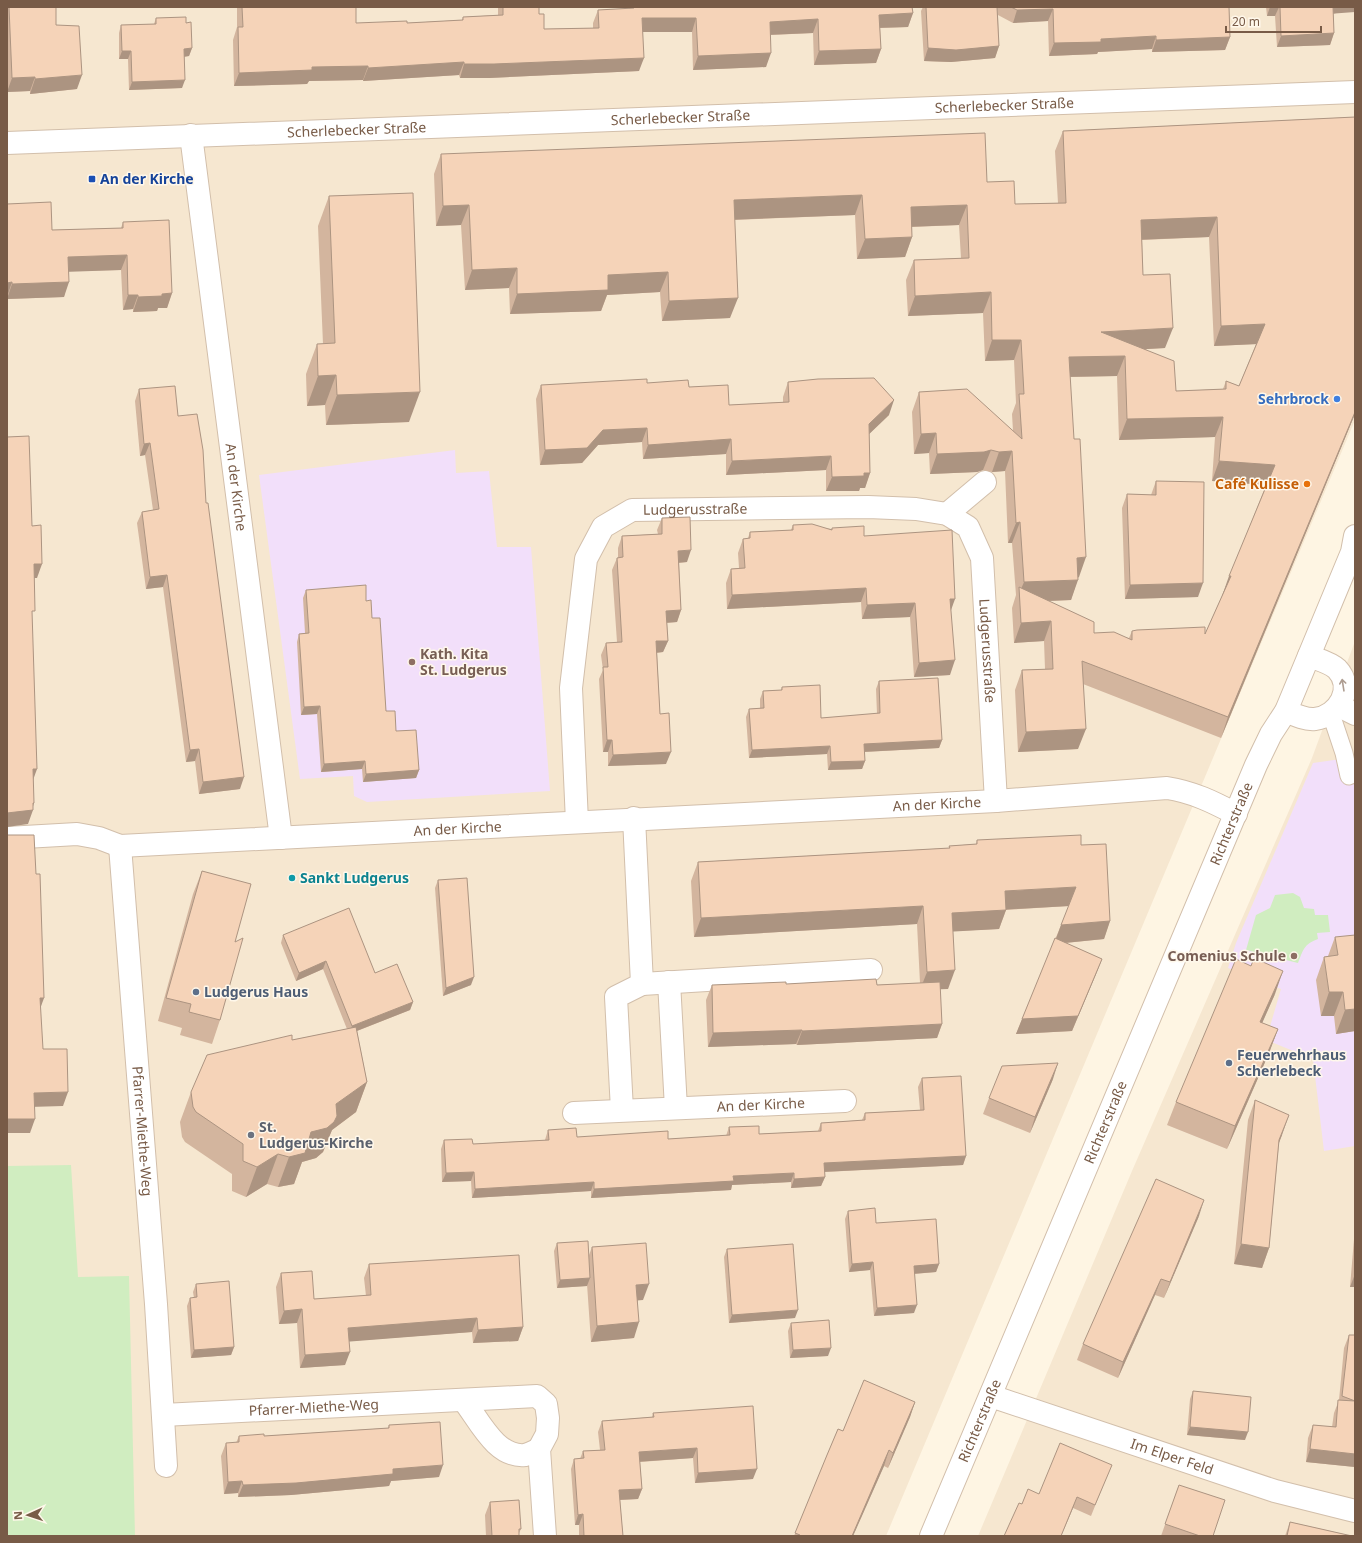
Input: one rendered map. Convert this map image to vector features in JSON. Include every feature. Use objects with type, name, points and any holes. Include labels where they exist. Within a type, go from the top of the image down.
[{"type":"street","name":"Scherlebecker Straße","points":[[7,143],[1355,92]]},
{"type":"street","name":"An der Kirche","points":[[191,135],[281,838]]},
{"type":"street","points":[[947,514],[985,482]]},
{"type":"street","name":"Ludgerusstraße","points":[[577,822],[571,688],[586,559],[603,526],[632,510],[868,507],[916,509],[947,514],[968,528],[982,558],[996,801]]},
{"type":"street","name":"Richterstraße","points":[[931,1536],[1236,814],[1271,734],[1286,711],[1310,656],[1352,552],[1355,536]]},
{"type":"street","points":[[1286,711],[1300,717],[1315,719],[1342,711],[1344,682],[1337,668],[1310,656]]},
{"type":"street","name":"An der Kirche","points":[[120,846],[634,818],[996,801],[1167,788],[1185,791],[1203,797],[1236,814]]},
{"type":"street","points":[[634,818],[642,984]]},
{"type":"street","points":[[7,838],[77,834],[99,838],[120,846]]},
{"type":"street","name":"Pfarrer-Miethe-Weg","points":[[120,846],[164,1416],[166,1466]]},
{"type":"street","points":[[622,1110],[616,997],[642,984],[871,970]]},
{"type":"street","points":[[669,982],[676,1108]]},
{"type":"street","name":"An der Kirche","points":[[574,1113],[845,1101]]},
{"type":"street","name":"Pfarrer-Miethe-Weg","points":[[164,1416],[537,1396],[546,1404],[548,1418],[547,1434],[539,1449],[545,1536]]},
{"type":"street","name":"Im Elper Feld","points":[[991,1396],[1275,1491],[1355,1511]]},
{"type":"street","points":[[464,1401],[493,1440],[510,1453],[525,1455],[539,1449]]},
{"type":"lane","points":[[1342,711],[1344,753],[1349,776]]},
{"type":"shaded area","points":[[7,7],[1355,7],[1355,420],[886,1536],[7,1536]]},
{"type":"shaded area","name":"Kath. Kita St. Ludgerus","points":[[455,450],[456,473],[489,471],[497,547],[531,547],[550,791],[367,802],[354,796],[353,776],[300,779],[259,475]]},
{"type":"shaded area","points":[[1355,641],[1355,1536],[978,1536],[1132,1171],[1312,758]]},
{"type":"shaded area","name":"Comenius Schule","points":[[1355,757],[1355,1146],[1324,1151],[1313,1059],[1266,1040],[1281,989],[1228,968],[1236,943],[1313,763]]},
{"type":"green space","points":[[1293,893],[1300,897],[1304,908],[1314,909],[1315,915],[1328,915],[1330,932],[1317,933],[1318,939],[1307,945],[1301,954],[1298,963],[1246,950],[1256,915],[1270,908],[1275,895]]},
{"type":"green space","points":[[71,1165],[78,1277],[129,1276],[135,1536],[7,1536],[7,1166]]},
{"type":"building","points":[[9,7],[56,7],[56,25],[79,26],[82,75],[35,79],[35,77],[12,78]]},
{"type":"building","points":[[242,7],[356,7],[356,23],[407,21],[407,23],[463,20],[463,17],[503,15],[503,7],[539,7],[539,14],[544,14],[544,29],[599,28],[598,10],[634,7],[912,7],[913,13],[879,15],[881,49],[819,51],[818,19],[770,22],[771,53],[698,56],[696,18],[642,18],[644,58],[494,64],[464,64],[464,62],[368,68],[368,66],[312,67],[312,70],[239,73],[238,27],[243,27]]},
{"type":"building","points":[[926,7],[997,7],[999,46],[956,50],[928,48]]},
{"type":"building","points":[[1011,7],[1229,7],[1230,37],[1156,40],[1156,36],[1101,39],[1101,42],[1054,43],[1053,9],[1017,10]]},
{"type":"building","points":[[1280,7],[1333,7],[1334,33],[1281,36]]},
{"type":"building","points":[[186,17],[186,23],[191,22],[192,48],[184,49],[185,80],[132,82],[131,51],[122,51],[121,25],[156,24],[156,18]]},
{"type":"building","points":[[1355,117],[1355,412],[1228,717],[1082,661],[1086,729],[1026,732],[1022,670],[1053,669],[1051,621],[1021,623],[1019,587],[1094,622],[1094,633],[1114,632],[1132,640],[1132,631],[1137,630],[1205,627],[1205,634],[1231,576],[1229,576],[1275,465],[1219,461],[1223,417],[1127,419],[1125,356],[1069,357],[1074,439],[1080,439],[1086,557],[1077,558],[1078,580],[1024,582],[1020,522],[1016,523],[1012,451],[999,452],[991,450],[984,452],[937,454],[936,433],[921,434],[919,392],[967,389],[1022,439],[1019,394],[1024,394],[1021,340],[992,340],[991,292],[915,296],[914,260],[969,258],[967,205],[911,207],[912,237],[865,239],[862,195],[734,200],[738,298],[669,301],[668,272],[608,275],[608,290],[517,294],[517,268],[472,270],[469,205],[443,206],[441,154],[985,133],[987,182],[1014,181],[1015,204],[1066,203],[1063,131]],"holes":[[[1217,217],[1221,326],[1265,324],[1239,386],[1226,381],[1226,389],[1176,391],[1174,361],[1101,332],[1173,328],[1170,274],[1143,275],[1141,220]]]},
{"type":"building","points":[[413,193],[420,392],[337,395],[336,375],[318,376],[317,344],[335,343],[329,196]]},
{"type":"building","points":[[51,202],[52,230],[123,228],[123,222],[169,220],[172,293],[162,294],[162,296],[138,297],[138,295],[128,295],[127,255],[68,257],[69,282],[7,283],[7,204]]},
{"type":"building","points":[[874,378],[894,400],[869,424],[870,473],[864,473],[864,476],[832,477],[831,456],[732,461],[731,439],[648,445],[647,428],[603,430],[587,448],[545,450],[541,385],[647,379],[647,383],[688,380],[689,387],[728,385],[729,405],[789,402],[788,382],[818,379]]},
{"type":"building","points":[[175,386],[178,416],[197,414],[203,450],[206,503],[208,503],[244,777],[203,782],[199,749],[190,750],[167,575],[150,577],[142,512],[159,509],[150,443],[144,444],[139,389]]},
{"type":"building","points":[[29,436],[32,526],[41,525],[42,564],[34,564],[35,611],[32,611],[37,769],[33,769],[33,810],[7,813],[7,437]]},
{"type":"building","points":[[1156,481],[1204,482],[1203,583],[1130,585],[1127,494],[1156,495]]},
{"type":"building","points":[[690,517],[691,550],[678,551],[681,610],[666,611],[668,641],[656,641],[660,714],[669,713],[671,752],[613,755],[612,740],[607,740],[603,667],[608,667],[606,643],[622,642],[617,558],[623,557],[622,536],[662,534],[662,518]]},
{"type":"building","points":[[812,524],[832,530],[832,528],[864,526],[864,536],[952,530],[955,599],[950,599],[955,660],[919,663],[915,603],[867,605],[866,588],[732,595],[731,569],[745,568],[743,539],[750,538],[750,532],[793,530],[793,525]]},
{"type":"building","points":[[366,585],[366,601],[371,600],[372,618],[380,618],[386,711],[395,711],[396,731],[416,730],[419,770],[366,774],[365,761],[324,764],[320,706],[304,707],[299,634],[309,633],[306,590]]},
{"type":"building","points":[[938,678],[942,740],[864,744],[865,761],[831,762],[830,746],[752,750],[749,709],[764,708],[763,691],[782,690],[782,687],[820,685],[821,718],[880,713],[879,681]]},
{"type":"building","points":[[7,835],[34,835],[36,874],[40,874],[44,998],[40,998],[43,1049],[67,1049],[68,1092],[34,1093],[35,1119],[7,1119]]},
{"type":"building","points":[[1081,835],[1081,845],[1106,844],[1110,921],[1061,925],[1076,887],[1005,891],[1006,910],[952,913],[955,970],[927,972],[923,906],[701,918],[698,862],[950,848],[949,846],[977,844],[977,840]]},
{"type":"building","name":"Ludgerus Haus","points":[[202,871],[251,884],[235,942],[243,938],[220,1020],[189,1012],[191,1004],[166,998]]},
{"type":"building","points":[[467,878],[474,977],[446,988],[438,880]]},
{"type":"building","points":[[349,908],[375,973],[397,964],[413,1002],[352,1026],[326,961],[299,973],[283,935]]},
{"type":"building","points":[[1355,935],[1355,1009],[1345,1010],[1343,992],[1329,992],[1324,957],[1338,955],[1335,937]]},
{"type":"building","points":[[1055,938],[1102,959],[1078,1016],[1022,1019]]},
{"type":"building","name":"Feuerwehrhaus Scherlebeck","points":[[1254,958],[1283,971],[1260,1022],[1278,1029],[1235,1126],[1176,1102],[1236,959],[1251,966]]},
{"type":"building","points":[[876,979],[877,985],[940,982],[942,1024],[802,1031],[713,1033],[712,985],[786,982],[786,984]]},
{"type":"building","points":[[356,1027],[367,1082],[336,1104],[337,1116],[334,1122],[327,1128],[311,1132],[305,1153],[289,1157],[278,1154],[257,1167],[243,1161],[243,1144],[196,1112],[193,1107],[191,1092],[207,1055],[292,1035],[292,1040]]},
{"type":"building","points":[[1058,1063],[1035,1117],[989,1098],[1002,1066]]},
{"type":"building","points":[[961,1076],[966,1156],[824,1163],[825,1177],[794,1179],[794,1173],[733,1176],[734,1181],[594,1189],[594,1182],[475,1189],[474,1172],[446,1173],[444,1140],[472,1139],[473,1144],[549,1140],[548,1130],[576,1128],[577,1137],[668,1131],[668,1139],[730,1135],[729,1127],[759,1126],[759,1134],[821,1131],[821,1123],[865,1120],[865,1113],[924,1110],[922,1078]]},
{"type":"building","points":[[1255,1100],[1289,1115],[1279,1140],[1269,1248],[1241,1244]]},
{"type":"building","points":[[1156,1179],[1204,1200],[1170,1282],[1161,1279],[1123,1362],[1083,1344]]},
{"type":"building","points":[[875,1208],[876,1223],[936,1219],[939,1264],[914,1266],[917,1305],[877,1308],[873,1262],[852,1264],[848,1211]]},
{"type":"building","points":[[588,1241],[590,1278],[560,1280],[557,1243]]},
{"type":"building","points":[[646,1243],[649,1284],[636,1285],[639,1322],[597,1326],[592,1247]]},
{"type":"building","points":[[793,1244],[798,1310],[732,1315],[727,1249]]},
{"type":"building","points":[[519,1255],[523,1327],[478,1330],[477,1318],[348,1328],[350,1352],[305,1355],[302,1309],[284,1311],[281,1273],[312,1271],[314,1299],[371,1295],[369,1264]]},
{"type":"building","points":[[229,1281],[234,1347],[194,1350],[190,1298],[197,1297],[196,1284]]},
{"type":"building","points":[[829,1320],[831,1348],[793,1350],[791,1323]]},
{"type":"building","points":[[1349,1335],[1355,1335],[1355,1401],[1342,1396]]},
{"type":"building","points":[[864,1380],[915,1402],[893,1453],[889,1450],[852,1536],[799,1536],[800,1535],[795,1533],[827,1455],[838,1429],[843,1431]]},
{"type":"building","points":[[1193,1391],[1251,1397],[1248,1432],[1190,1427]]},
{"type":"building","points":[[1338,1400],[1355,1401],[1355,1454],[1310,1449],[1313,1425],[1336,1427]]},
{"type":"building","points":[[753,1406],[757,1469],[698,1473],[697,1448],[639,1452],[642,1489],[619,1490],[623,1536],[584,1536],[583,1514],[578,1515],[574,1459],[584,1458],[583,1451],[605,1450],[602,1421],[654,1417],[653,1413]]},
{"type":"building","points":[[440,1422],[443,1465],[393,1469],[393,1474],[296,1483],[243,1485],[242,1481],[228,1482],[226,1443],[239,1442],[239,1436],[264,1434],[264,1436],[389,1428],[389,1425]]},
{"type":"building","points":[[1060,1443],[1112,1465],[1095,1505],[1077,1497],[1061,1536],[1004,1536],[1019,1503],[1022,1504],[1028,1489],[1039,1494]]},
{"type":"building","points":[[1179,1485],[1225,1500],[1213,1536],[1200,1536],[1165,1524]]},
{"type":"building","points":[[519,1500],[521,1529],[519,1529],[519,1536],[492,1536],[490,1502]]},
{"type":"building","points":[[1290,1522],[1352,1536],[1287,1536]]},
{"type":"place","name":"An der Kirche","points":[[92,179]]},
{"type":"place","name":"Sehrbrock","points":[[1337,399]]},
{"type":"place","name":"Café Kulisse","points":[[1307,484]]},
{"type":"place","name":"Kath. Kita St. Ludgerus","points":[[412,662]]},
{"type":"place","name":"Sankt Ludgerus","points":[[292,878]]},
{"type":"place","name":"Comenius Schule","points":[[1294,956]]},
{"type":"place","name":"Ludgerus Haus","points":[[196,992]]},
{"type":"place","name":"Feuerwehrhaus Scherlebeck","points":[[1229,1063]]},
{"type":"place","name":"St. Ludgerus-Kirche","points":[[251,1135]]}]
